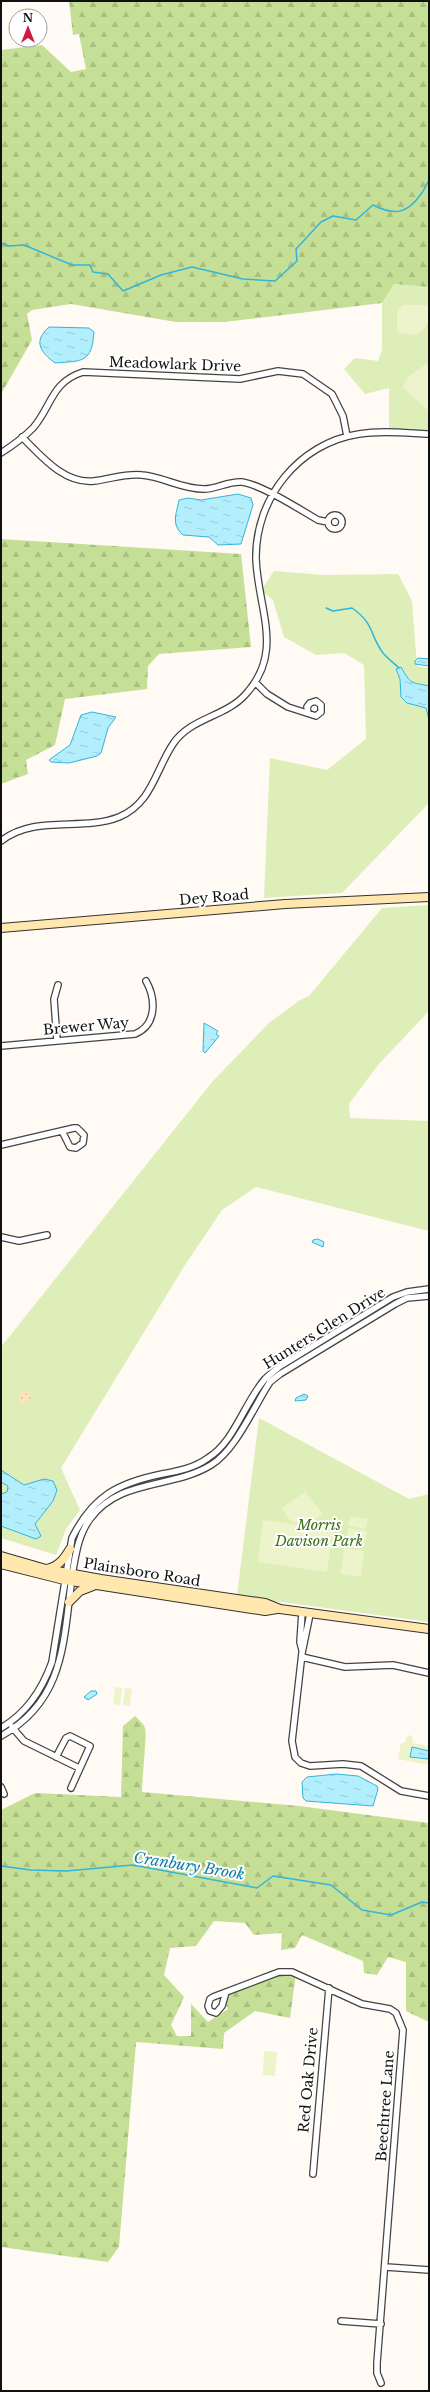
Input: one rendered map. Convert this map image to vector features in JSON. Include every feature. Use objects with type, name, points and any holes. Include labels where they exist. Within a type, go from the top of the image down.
[{"type":"street","name":"Meadowlark Drive","points":[[1,453],[22,437],[41,416],[56,389],[73,376],[83,372],[240,379],[278,371],[303,374],[332,394],[343,416],[347,436]]},
{"type":"street","points":[[1,841],[9,835],[29,828],[108,820],[131,810],[143,801],[174,743],[186,730],[235,704],[255,682],[268,650],[256,560],[257,541],[260,525],[272,496],[281,480],[295,463],[314,450],[334,440],[347,436],[378,432],[429,434]]},
{"type":"street","points":[[22,437],[54,468],[65,474],[85,481],[121,475],[142,475],[183,487],[206,489],[229,482],[241,482],[250,484],[318,520],[328,522]]},
{"type":"street","points":[[255,682],[288,707],[308,713]]},
{"type":"street","name":"Dey Road","points":[[1,928],[285,904],[429,897]]},
{"type":"street","name":"Brewer Way","points":[[1,1046],[135,1034],[143,1031],[152,1017],[153,1007],[152,996],[146,981]]},
{"type":"street","points":[[57,1041],[54,999],[58,985]]},
{"type":"street","points":[[1,1145],[62,1131]]},
{"type":"street","points":[[1,1237],[19,1241],[47,1235]]},
{"type":"street","name":"Hunters Glen Drive","points":[[68,1577],[72,1538],[86,1513],[96,1501],[112,1489],[139,1480],[197,1465],[213,1455],[222,1446],[265,1379],[279,1367],[393,1297],[407,1292],[429,1289]]},
{"type":"street","name":"Hunters Glen Drive","points":[[68,1577],[83,1531],[90,1519],[104,1504],[124,1492],[140,1486],[186,1476],[212,1465],[226,1452],[270,1382],[280,1374],[395,1304],[407,1298],[429,1296]]},
{"type":"street","points":[[46,1569],[54,1567],[62,1561],[70,1549]]},
{"type":"street","name":"Plainsboro Road","points":[[1,1556],[95,1585],[265,1611],[280,1609]]},
{"type":"street","name":"Plainsboro Road","points":[[1,1564],[68,1577],[265,1604],[280,1609],[306,1613],[429,1629]]},
{"type":"street","points":[[1,1736],[14,1729],[29,1716],[42,1699],[56,1672],[62,1652],[69,1602],[68,1577]]},
{"type":"street","points":[[1,1728],[9,1723],[34,1699],[49,1672],[68,1577]]},
{"type":"street","points":[[69,1602],[80,1591],[95,1585]]},
{"type":"street","points":[[306,1613],[300,1642],[302,1655],[292,1741],[292,1751],[297,1760],[310,1766],[348,1764],[361,1766],[401,1792],[429,1796]]},
{"type":"street","points":[[302,1655],[345,1667],[393,1665],[429,1673]]},
{"type":"street","points":[[9,1723],[24,1741],[79,1768]]},
{"type":"street","points":[[56,1757],[66,1738],[70,1736],[86,1742],[90,1746],[71,1788]]},
{"type":"street","points":[[1,1787],[4,1794]]},
{"type":"street","name":"Beechtree Lane","points":[[226,1992],[279,1972],[292,1972],[362,2004],[390,2009],[396,2013],[402,2022],[403,2030],[377,2373],[381,2383]]},
{"type":"street","name":"Red Oak Drive","points":[[313,2174],[329,1988]]},
{"type":"street","points":[[386,2267],[429,2270]]},
{"type":"street","points":[[341,2321],[381,2324]]},
{"type":"green space","points":[[69,1],[429,1],[429,287],[394,284],[382,303],[224,322],[176,322],[71,304],[32,310],[27,314],[32,340],[1,394],[1,50],[17,48],[45,48],[71,72],[86,69],[79,34],[73,35]]},
{"type":"green space","points":[[394,284],[429,287],[429,434],[389,433],[389,388],[365,394],[344,369],[355,358],[378,361],[382,350],[382,303]]},
{"type":"green space","points":[[403,305],[429,305],[427,326],[417,335],[397,332],[397,311]]},
{"type":"green space","points":[[429,362],[429,412],[403,387],[407,378]]},
{"type":"green space","points":[[1,539],[241,554],[251,647],[159,654],[148,666],[147,689],[65,699],[55,745],[26,760],[28,774],[1,784]]},
{"type":"green space","points":[[274,571],[324,575],[398,574],[412,601],[417,666],[429,668],[429,803],[342,893],[264,898],[270,758],[327,770],[366,739],[364,665],[344,653],[316,655],[284,637],[273,600],[261,591]]},
{"type":"green space","points":[[429,905],[429,1011],[378,1065],[349,1104],[350,1118],[429,1121],[429,1231],[256,1187],[222,1210],[185,1265],[61,1468],[80,1510],[66,1529],[56,1555],[1,1538],[1,1347],[213,1081],[269,1023],[300,1000],[309,996],[382,908]]},
{"type":"green space","name":"Morris Davison Park","points":[[259,1418],[409,1499],[429,1494],[429,1622],[237,1596]]},
{"type":"green space","points":[[305,1492],[323,1514],[308,1524],[300,1526],[333,1530],[327,1572],[258,1562],[263,1520],[300,1525],[289,1519],[282,1508]]},
{"type":"green space","points":[[350,1517],[368,1519],[366,1529],[349,1526]]},
{"type":"green space","points":[[348,1528],[367,1531],[366,1540],[347,1537]]},
{"type":"green space","points":[[344,1548],[364,1551],[361,1577],[341,1574]]},
{"type":"green space","points":[[115,1687],[122,1688],[120,1705],[113,1704]]},
{"type":"green space","points":[[125,1688],[132,1689],[130,1706],[123,1705]]},
{"type":"green space","points":[[135,1716],[145,1728],[142,1792],[299,1806],[429,1823],[429,2022],[406,2011],[406,1962],[388,1957],[377,1975],[364,1973],[363,1961],[302,1935],[295,1948],[281,1950],[282,1933],[254,1935],[245,1923],[214,1921],[196,1946],[170,1948],[164,1975],[184,1997],[171,2025],[177,2036],[191,2036],[191,2004],[208,2022],[228,2009],[222,1998],[272,1974],[296,1973],[290,2018],[255,2011],[224,2033],[223,2049],[136,2042],[119,2247],[108,2262],[1,2247],[1,1810],[35,1793],[121,1797],[123,1726]]},
{"type":"green space","points":[[408,1735],[412,1736],[413,1743],[429,1746],[429,1765],[398,1759],[401,1743],[404,1743]]},
{"type":"green space","points":[[264,2051],[277,2052],[275,2076],[263,2075]]},
{"type":"sand","points":[[27,1390],[35,1400],[26,1400],[23,1404],[18,1404],[22,1392]]},
{"type":"water","points":[[49,327],[89,328],[94,332],[91,350],[88,355],[72,362],[55,363],[45,355],[40,346],[41,337]]},
{"type":"water","points":[[238,494],[251,498],[253,505],[241,544],[218,545],[209,537],[183,535],[179,531],[175,519],[179,500],[188,498],[201,500]]},
{"type":"water","points":[[418,658],[429,659],[429,666],[415,664],[415,661]]},
{"type":"water","points":[[401,667],[412,682],[429,686],[429,720],[426,708],[407,703],[401,697],[400,679],[396,669]]},
{"type":"water","points":[[92,712],[116,717],[108,728],[101,753],[97,756],[69,763],[51,762],[49,760],[70,745],[81,715]]},
{"type":"water","points":[[204,1023],[218,1031],[216,1034],[219,1036],[205,1053],[203,1051]]},
{"type":"water","points":[[318,1239],[324,1242],[323,1247],[312,1242],[313,1240]]},
{"type":"water","points":[[304,1394],[308,1396],[306,1400],[295,1401],[296,1398]]},
{"type":"water","points":[[1,1470],[24,1485],[44,1479],[53,1481],[57,1490],[53,1501],[35,1524],[41,1536],[36,1539],[1,1526],[1,1494],[7,1492],[8,1486],[1,1482]]},
{"type":"water","points":[[91,1691],[96,1691],[97,1694],[88,1700],[84,1697]]},
{"type":"water","points":[[412,1747],[429,1751],[428,1759],[410,1757]]},
{"type":"water","points":[[336,1774],[358,1776],[377,1786],[378,1789],[373,1806],[306,1801],[303,1798],[302,1782],[307,1777]]},
{"type":"waterway","points":[[1,243],[9,246],[24,245],[72,265],[90,265],[93,272],[108,274],[123,291],[161,275],[192,267],[243,279],[275,281],[297,261],[296,249],[321,222],[333,216],[356,220],[373,205],[388,211],[400,211],[411,206],[416,201],[429,181]]},
{"type":"waterway","points":[[326,608],[333,611],[352,608],[365,619],[383,653],[399,668]]},
{"type":"waterway","name":"Cranbury Brook","points":[[1,1866],[31,1870],[66,1871],[133,1865],[257,1888],[273,1876],[331,1885],[362,1910],[391,1915],[422,1902],[429,1903]]}]
